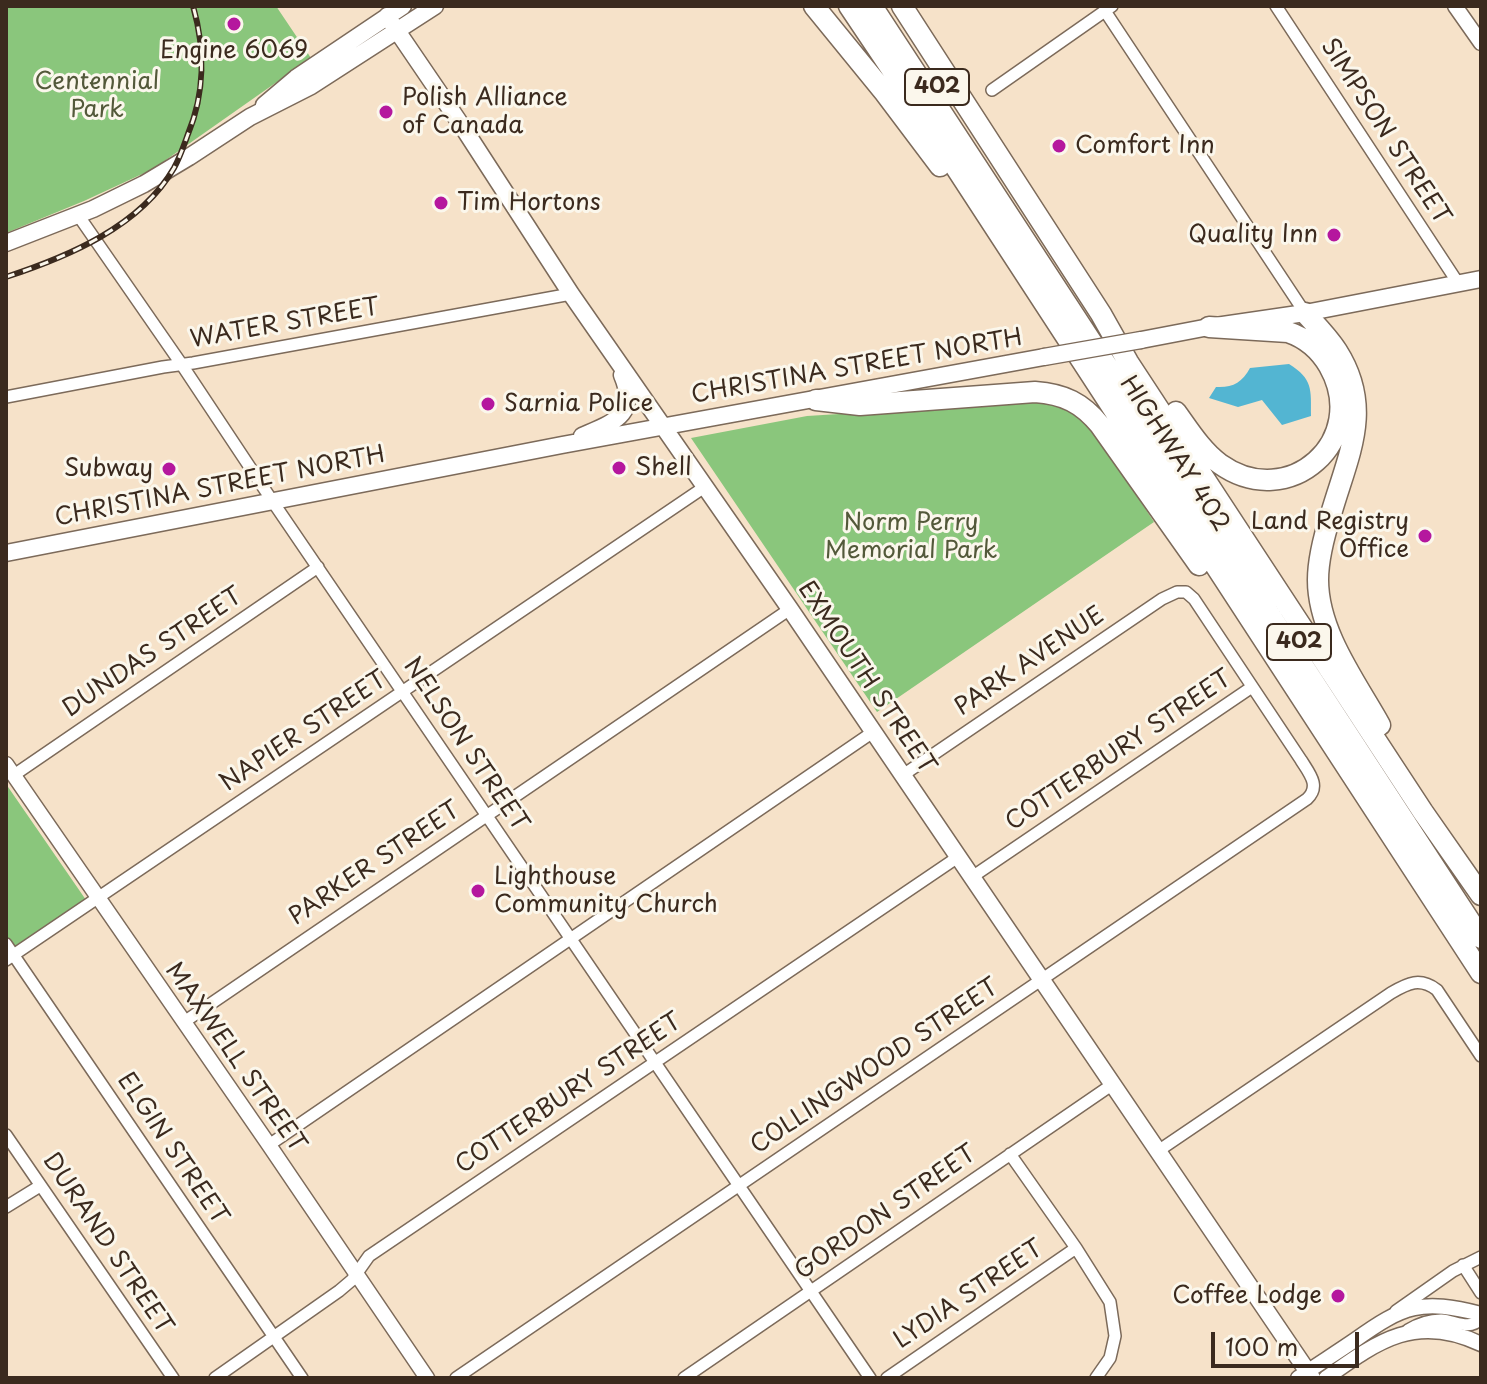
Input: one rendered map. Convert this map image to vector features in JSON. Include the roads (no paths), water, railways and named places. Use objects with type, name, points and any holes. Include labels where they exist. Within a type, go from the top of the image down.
[{"type":"highway","points":[[814,6],[925,146],[1053,330],[1116,413]]},
{"type":"highway","name":"HIGHWAY 402","points":[[849,6],[1481,973]]},
{"type":"highway","points":[[872,6],[1481,938]]},
{"type":"highway","name":"HIGHWAY 402","points":[[883,6],[1481,920]]},
{"type":"highway","points":[[900,6],[1101,314],[1171,428],[1414,799],[1463,867]]},
{"type":"highway","points":[[1305,313],[1336,348],[1357,399],[1354,436],[1321,554],[1318,583],[1321,604],[1336,647],[1481,895]]},
{"type":"highway","points":[[1101,314],[1204,450],[1218,462],[1248,479],[1262,481],[1288,477],[1312,465],[1329,447],[1340,419],[1342,403],[1340,390],[1325,359],[1299,335],[1209,327]]},
{"type":"highway","points":[[816,400],[860,405],[1035,392],[1057,394],[1084,408],[1100,425],[1228,605],[1385,840],[1459,939]]},
{"type":"main road","points":[[250,117],[384,11],[403,6]]},
{"type":"main road","points":[[6,243],[78,215],[144,184],[250,117],[299,93],[435,6]]},
{"type":"main road","name":"EXMOUTH STREET","points":[[384,11],[571,294],[706,486],[1113,1084],[1306,1376]]},
{"type":"main road","name":"CHRISTINA STREET NORTH","points":[[6,553],[562,445],[1481,279]]},
{"type":"main road","points":[[562,445],[617,419],[627,409],[627,386],[614,355]]},
{"type":"street","name":"SIMPSON STREET","points":[[1276,6],[1458,283]]},
{"type":"street","points":[[1455,6],[1481,43]]},
{"type":"street","points":[[992,90],[1108,8],[1305,313]]},
{"type":"street","name":"NELSON STREET","points":[[78,215],[870,1378]]},
{"type":"street","points":[[1458,283],[1481,286]]},
{"type":"street","name":"WATER STREET","points":[[6,397],[571,294]]},
{"type":"street","name":"NAPIER STREET","points":[[10,958],[706,486]]},
{"type":"street","name":"DUNDAS STREET","points":[[10,769],[318,567]]},
{"type":"street","name":"PARK AVENUE","points":[[903,775],[1162,599],[1177,592],[1186,592],[1194,599],[1252,687]]},
{"type":"street","name":"PARKER STREET","points":[[184,1022],[790,609]]},
{"type":"street","name":"COLLINGWOOD STREET","points":[[456,1378],[1314,793],[1313,779],[1252,687]]},
{"type":"street","name":"COTTERBURY STREET","points":[[972,877],[1252,687]]},
{"type":"street","points":[[269,1145],[873,732]]},
{"type":"street","name":"MAXWELL STREET","points":[[10,769],[427,1378]]},
{"type":"street","name":"COTTERBURY STREET","points":[[215,1378],[339,1291],[369,1256],[958,857]]},
{"type":"street","name":"ELGIN STREET","points":[[6,944],[10,958],[302,1378]]},
{"type":"street","points":[[1158,1151],[1391,993],[1412,982],[1429,984],[1437,990],[1481,1056]]},
{"type":"street","name":"GORDON STREET","points":[[684,1378],[1113,1084]]},
{"type":"street","name":"DURAND STREET","points":[[6,1135],[173,1378]]},
{"type":"street","points":[[1010,1154],[1110,1302],[1115,1336],[1110,1358],[1096,1378]]},
{"type":"street","points":[[6,1207],[40,1186]]},
{"type":"street","name":"LYDIA STREET","points":[[887,1378],[1076,1248]]},
{"type":"street","points":[[1306,1376],[1425,1289],[1481,1257]]},
{"type":"street","points":[[1463,1265],[1481,1293]]},
{"type":"street","points":[[1326,1378],[1358,1356],[1413,1327],[1442,1320],[1469,1326],[1475,1325],[1481,1317],[1449,1307],[1432,1306],[1412,1308],[1389,1316]]},
{"type":"street","points":[[1393,1337],[1431,1330],[1445,1331],[1481,1344]]},
{"type":"water","points":[[1289,364],[1307,380],[1311,416],[1282,425],[1262,400],[1238,407],[1209,398],[1216,387],[1236,384],[1250,368]]},
{"type":"railway","points":[[6,277],[53,260],[100,237],[122,223],[160,189],[182,151],[198,103],[201,54],[193,6]]},
{"type":"place","name":"Engine 6069","points":[[234,24]]},
{"type":"place","name":"Polish Alliance of Canada","points":[[386,112]]},
{"type":"place","name":"Comfort Inn","points":[[1059,146]]},
{"type":"place","name":"Tim Hortons","points":[[441,203]]},
{"type":"place","name":"Quality Inn","points":[[1334,235]]},
{"type":"place","name":"Sarnia Police","points":[[488,404]]},
{"type":"place","name":"Shell","points":[[619,468]]},
{"type":"place","name":"Subway","points":[[169,469]]},
{"type":"place","name":"Land Registry Office","points":[[1425,536]]},
{"type":"place","name":"Lighthouse Community Church","points":[[478,891]]},
{"type":"place","name":"Coffee Lodge","points":[[1338,1296]]},
{"type":"park label","name":"Centennial Park","points":[[97,96]]},
{"type":"park label","name":"Norm Perry Memorial Park","points":[[911,537]]}]
